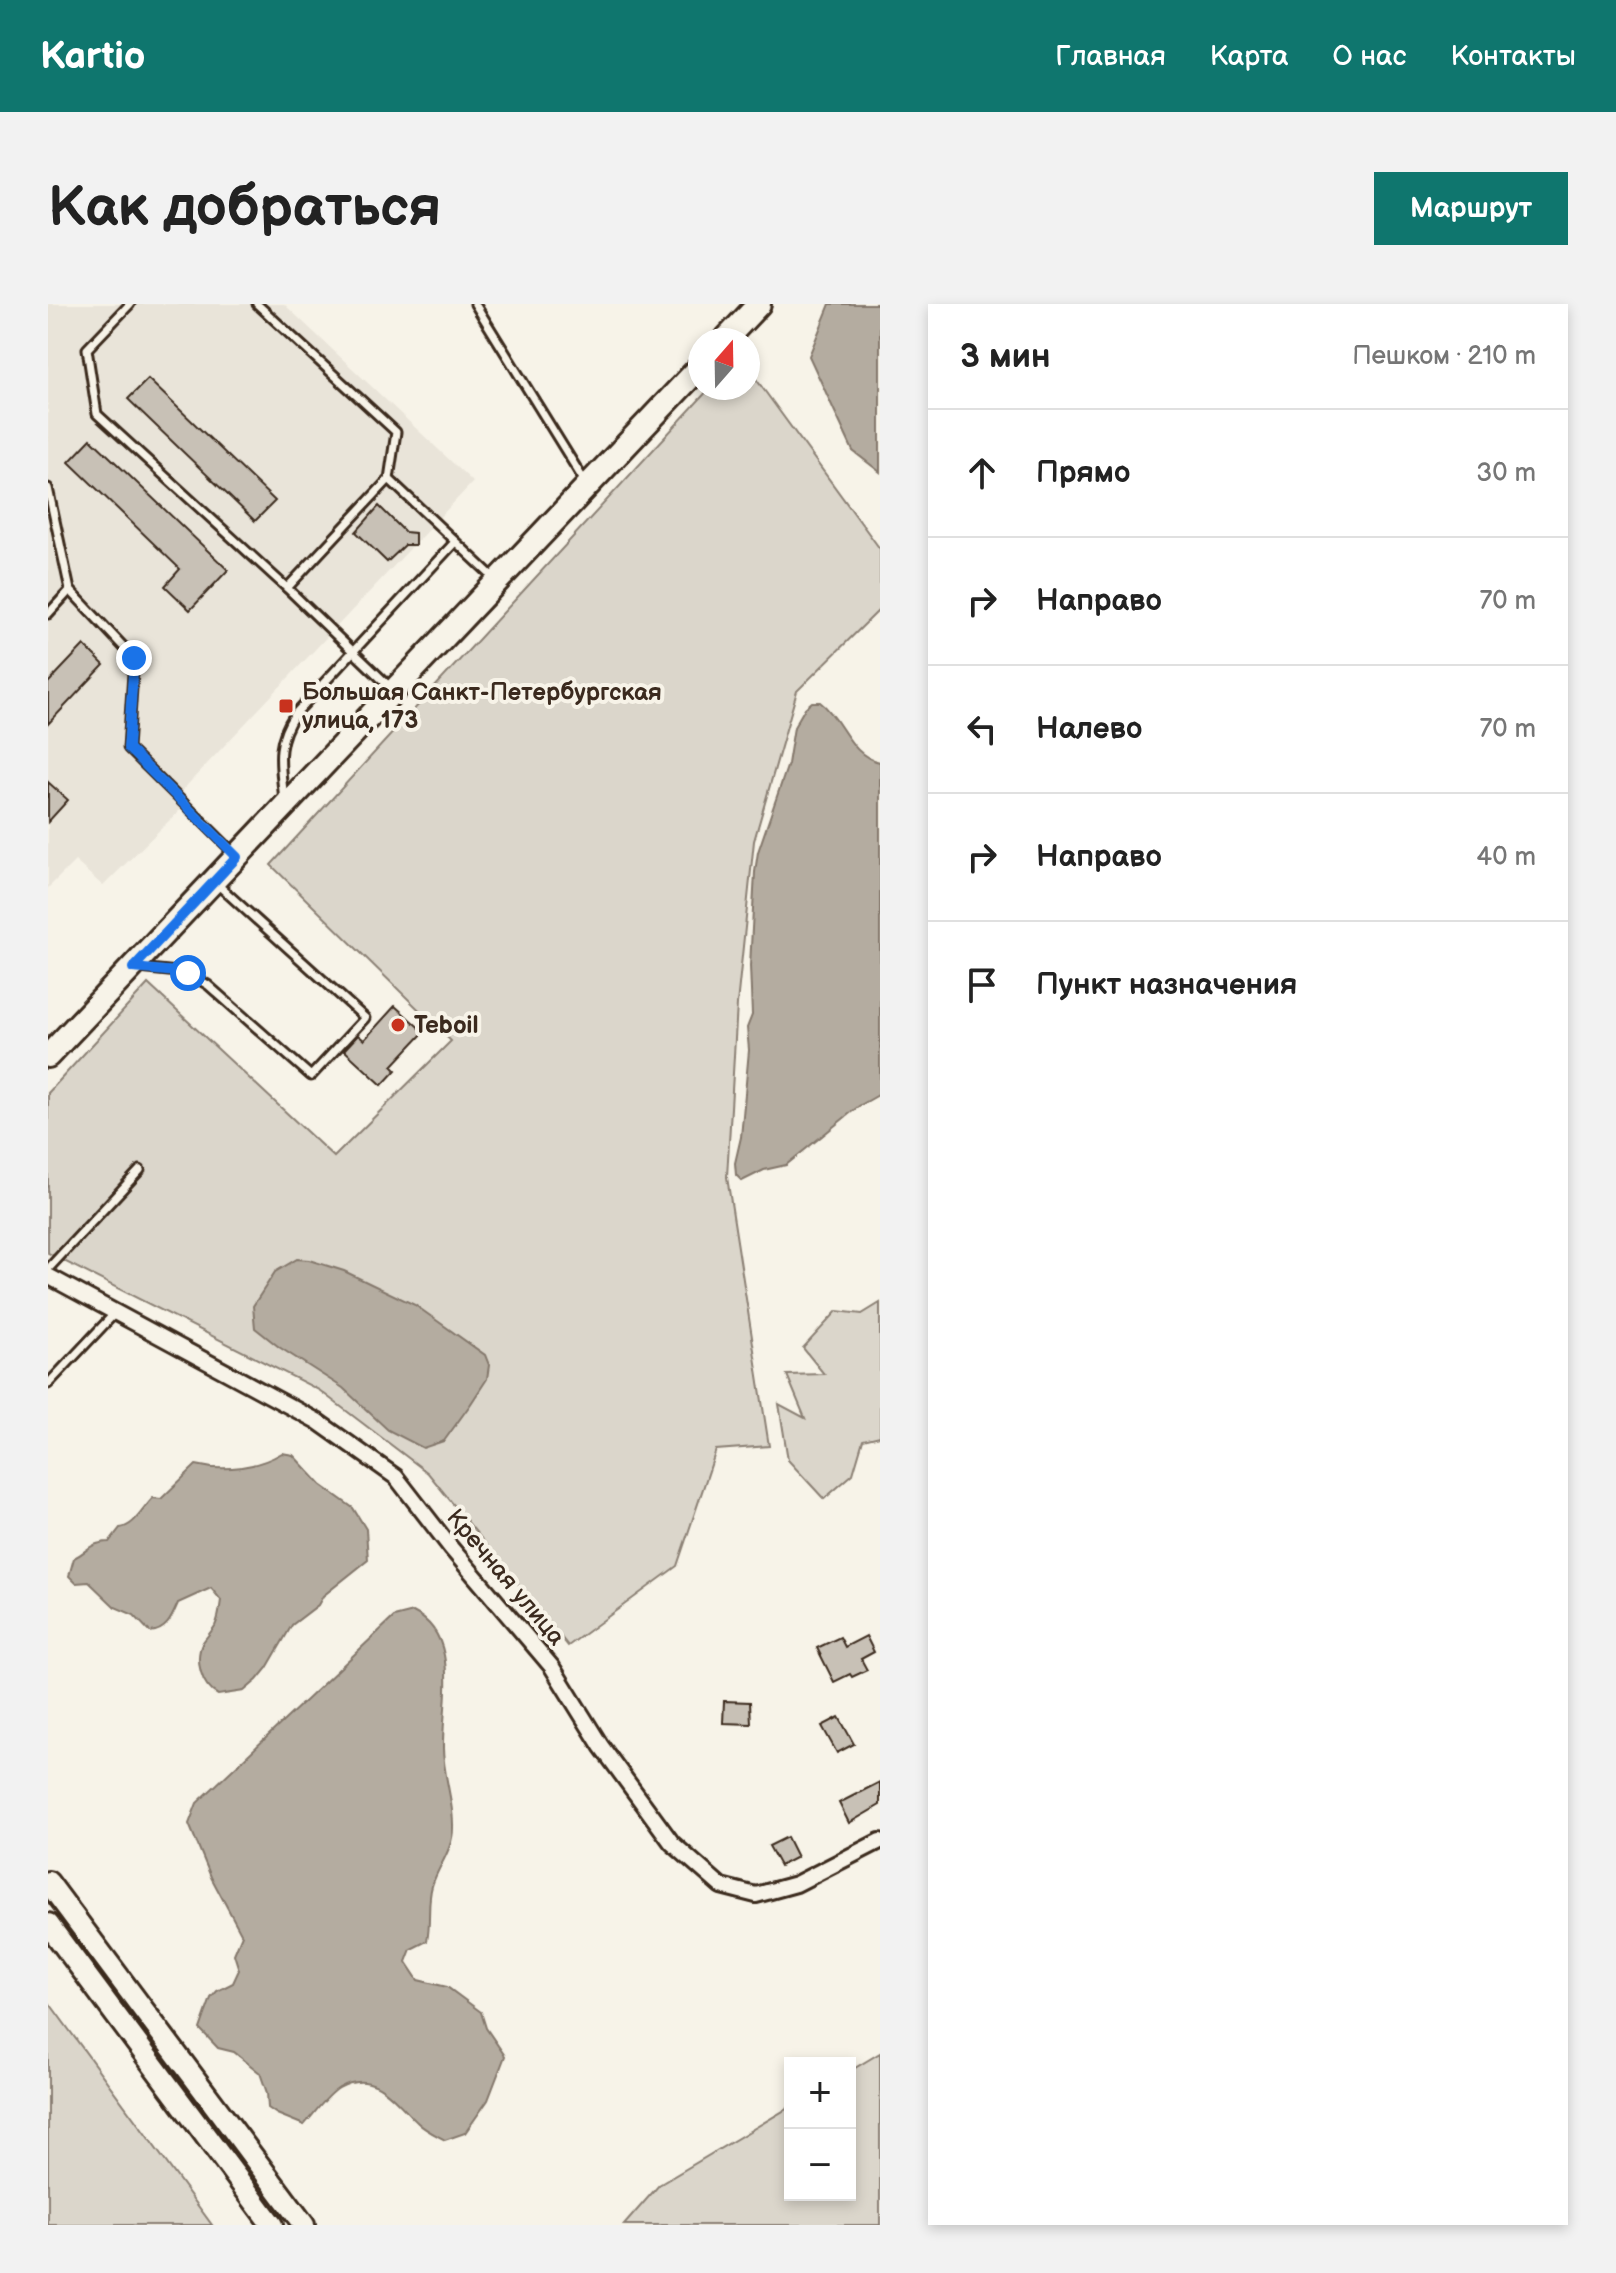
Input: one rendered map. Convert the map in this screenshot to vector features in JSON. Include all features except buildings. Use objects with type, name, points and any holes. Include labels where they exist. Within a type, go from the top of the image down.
[{"type":"main road","points":[[736,328],[759,304]]},
{"type":"main road","points":[[48,1056],[688,380]]},
{"type":"main road","points":[[48,1882],[304,2225]]},
{"type":"main road","points":[[48,1924],[272,2225]]},
{"type":"street","name":"Кречная улица","points":[[48,1276],[317,1421],[396,1477],[451,1548],[552,1667],[601,1746],[672,1843],[721,1886],[756,1895],[796,1884],[880,1841]]},
{"type":"lane","points":[[130,304],[87,349],[97,414],[394,691]]},
{"type":"lane","points":[[257,304],[396,432],[389,479],[287,588]]},
{"type":"lane","points":[[475,304],[587,487]]},
{"type":"lane","points":[[389,479],[496,581]]},
{"type":"lane","points":[[48,488],[70,590],[134,658],[128,748],[237,857]]},
{"type":"lane","points":[[285,807],[279,747],[285,729],[295,714],[455,542]]},
{"type":"lane","points":[[48,614],[70,590]]},
{"type":"lane","points":[[133,968],[188,973],[208,985],[311,1076],[365,1018],[214,882]]},
{"type":"lane","points":[[48,1269],[140,1170]]},
{"type":"lane","points":[[48,1384],[115,1313]]},
{"type":"shaded area","points":[[48,304],[284,304],[473,482],[174,799],[182,808],[103,886],[75,861],[48,888]]},
{"type":"shaded area","points":[[830,304],[880,304],[880,472],[853,451],[809,356]]},
{"type":"shaded area","points":[[760,384],[880,549],[880,609],[797,691],[754,841],[737,1004],[727,1177],[769,1446],[716,1450],[677,1566],[568,1646],[428,1473],[319,1390],[48,1253],[48,1093],[148,984],[334,1157],[451,1041],[271,865],[699,400],[760,400]]},
{"type":"shaded area","points":[[812,702],[820,702],[828,709],[853,745],[869,758],[880,762],[880,1094],[859,1106],[786,1165],[764,1170],[742,1181],[736,1175],[735,1163],[741,1137],[749,1050],[747,1028],[752,1015],[750,966],[755,872],[758,852],[788,764],[794,727]]},
{"type":"shaded area","points":[[297,1259],[344,1271],[415,1305],[485,1355],[489,1365],[487,1379],[444,1441],[423,1448],[388,1430],[343,1388],[255,1328],[253,1306],[275,1272]]},
{"type":"shaded area","points":[[880,1303],[880,1436],[863,1440],[853,1474],[824,1499],[788,1460],[779,1404],[805,1418],[787,1375],[824,1374],[803,1348],[837,1311],[862,1314]]},
{"type":"shaded area","points":[[282,1453],[293,1455],[321,1485],[353,1508],[366,1529],[368,1560],[292,1625],[257,1680],[244,1691],[218,1695],[203,1679],[199,1664],[200,1649],[215,1626],[220,1610],[221,1600],[211,1588],[178,1603],[165,1626],[150,1632],[134,1615],[115,1607],[89,1582],[76,1583],[69,1576],[74,1558],[93,1545],[109,1542],[120,1528],[134,1521],[153,1498],[161,1499],[196,1465],[240,1467]]},
{"type":"shaded area","points":[[413,1612],[428,1623],[438,1637],[444,1654],[443,1758],[453,1828],[451,1844],[431,1892],[427,1941],[411,1949],[406,1962],[418,1980],[447,1987],[481,2012],[486,2028],[505,2056],[488,2100],[465,2133],[445,2140],[421,2126],[384,2090],[363,2082],[334,2091],[304,2125],[277,2114],[268,2108],[260,2073],[234,2052],[218,2048],[200,2029],[211,1998],[217,1991],[233,1983],[239,1970],[234,1954],[242,1935],[211,1877],[189,1824],[197,1803],[394,1617]]},
{"type":"shaded area","points":[[48,2001],[212,2225],[48,2225]]},
{"type":"shaded area","points":[[880,2053],[880,2225],[624,2225],[659,2185],[784,2111],[784,2201],[856,2201],[856,2067]]},
{"type":"place","name":"Большая Санкт-Петербургская улица, 173","points":[[286,706]]},
{"type":"place","name":"Teboil","points":[[398,1025]]},
{"type":"route","points":[[134,658],[128,748],[237,857],[133,968],[188,973]]}]
